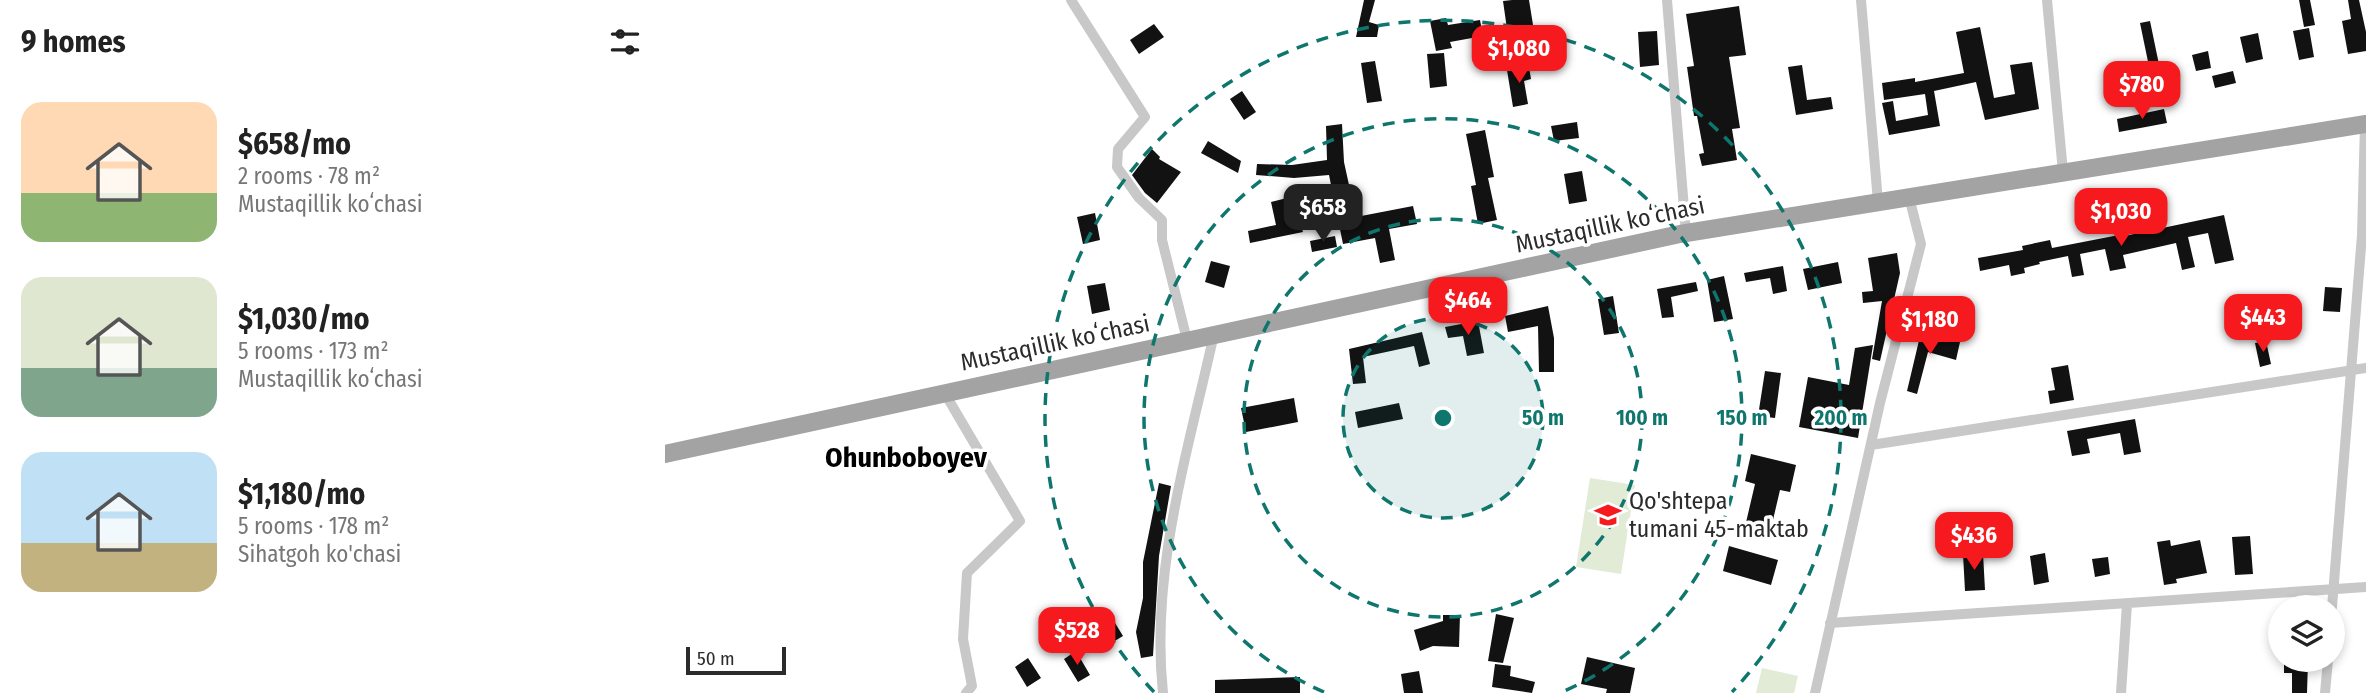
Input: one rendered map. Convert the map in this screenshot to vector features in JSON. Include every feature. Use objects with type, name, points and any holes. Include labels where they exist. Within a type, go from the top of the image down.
[{"type":"main road","name":"Mustaqillik koʻchasi","points":[[665,454],[1686,233],[2366,124]]},
{"type":"street","points":[[1071,0],[1145,117],[1118,149],[1117,167],[1139,198],[1162,220],[1162,240],[1187,340]]},
{"type":"street","points":[[1667,0],[1686,233]]},
{"type":"street","points":[[1861,0],[1878,202]]},
{"type":"street","points":[[2047,0],[2063,172]]},
{"type":"street","points":[[2333,595],[2362,235],[2366,124]]},
{"type":"street","points":[[1815,693],[1871,445],[1921,244],[1909,197]]},
{"type":"street","points":[[1163,693],[1161,670],[1164,561],[1214,334]]},
{"type":"street","points":[[1871,445],[2366,368]]},
{"type":"street","points":[[944,392],[1020,521],[967,573],[963,639],[972,686],[966,693]]},
{"type":"street","points":[[1830,623],[2366,587]]},
{"type":"street","points":[[2121,693],[2127,604]]},
{"type":"street","points":[[2325,693],[2327,672]]},
{"type":"green space","points":[[1590,478],[1635,485],[1621,574],[1576,567]]},
{"type":"green space","points":[[1762,668],[1798,676],[1794,693],[1756,693]]},
{"type":"building","points":[[1364,0],[1375,0],[1369,22],[1379,25],[1377,37],[1356,37]]},
{"type":"building","points":[[1529,0],[1534,31],[1508,36],[1503,1]]},
{"type":"building","points":[[2299,0],[2310,0],[2315,25],[2304,27]]},
{"type":"building","points":[[2348,0],[2359,0],[2366,32],[2366,51],[2348,54],[2342,21],[2351,19]]},
{"type":"building","points":[[1739,6],[1746,55],[1729,57],[1740,128],[1732,129],[1737,160],[1702,166],[1699,154],[1704,153],[1697,116],[1694,116],[1687,67],[1694,66],[1686,14]]},
{"type":"building","points":[[1446,18],[1448,25],[1480,20],[1483,36],[1450,42],[1452,48],[1436,51],[1430,21]]},
{"type":"building","points":[[2150,21],[2162,79],[2152,81],[2140,23]]},
{"type":"building","points":[[1154,24],[1164,37],[1139,54],[1130,40]]},
{"type":"building","points":[[1980,27],[1994,98],[2015,94],[2010,65],[2032,62],[2039,109],[1985,120],[1976,82],[1934,91],[1940,126],[1889,135],[1882,103],[1893,101],[1896,121],[1928,115],[1925,94],[1884,100],[1882,83],[1915,78],[1915,82],[1964,73],[1956,32]]},
{"type":"building","points":[[2309,28],[2314,57],[2299,60],[2293,31]]},
{"type":"building","points":[[1657,31],[1659,65],[1640,67],[1638,32]]},
{"type":"building","points":[[2258,33],[2263,59],[2246,63],[2240,37]]},
{"type":"building","points":[[2208,51],[2211,68],[2196,71],[2192,55]]},
{"type":"building","points":[[1444,53],[1447,86],[1430,88],[1427,54]]},
{"type":"building","points":[[1375,61],[1382,101],[1367,103],[1361,63]]},
{"type":"building","points":[[1802,65],[1807,100],[1831,97],[1833,109],[1796,115],[1788,67]]},
{"type":"building","points":[[1529,67],[1531,79],[1524,81],[1528,104],[1513,107],[1507,70]]},
{"type":"building","points":[[2233,71],[2236,83],[2215,88],[2212,76]]},
{"type":"building","points":[[1242,91],[1256,112],[1244,120],[1230,99]]},
{"type":"building","points":[[2164,109],[2167,123],[2119,132],[2117,119]]},
{"type":"building","points":[[1577,122],[1579,138],[1554,141],[1551,126]]},
{"type":"building","points":[[1342,124],[1344,162],[1356,217],[1413,206],[1417,224],[1389,229],[1395,260],[1380,263],[1375,238],[1343,244],[1329,175],[1294,178],[1256,175],[1257,164],[1292,165],[1327,160],[1326,126]]},
{"type":"building","points":[[1485,130],[1494,177],[1488,178],[1497,220],[1478,224],[1471,186],[1476,185],[1466,134]]},
{"type":"building","points":[[1208,141],[1241,161],[1238,173],[1201,153]]},
{"type":"building","points":[[1152,149],[1159,159],[1181,172],[1157,203],[1145,193],[1132,175]]},
{"type":"building","points":[[1582,171],[1587,201],[1569,204],[1564,174]]},
{"type":"building","points":[[1291,197],[1303,232],[1250,243],[1248,231],[1276,225],[1271,202]]},
{"type":"building","points":[[1095,213],[1100,240],[1083,244],[1077,217]]},
{"type":"building","points":[[2224,215],[2234,260],[2215,264],[2208,233],[2188,237],[2195,267],[2182,270],[2176,243],[2123,255],[2126,268],[2110,271],[2105,249],[2080,254],[2084,275],[2072,277],[2068,256],[2039,262],[2040,264],[2024,268],[2025,273],[2011,276],[2009,265],[1980,271],[1978,258],[2023,250],[2022,246],[2050,240],[2052,248]]},
{"type":"building","points":[[1335,236],[1337,247],[1312,252],[1310,241]]},
{"type":"building","points":[[1897,253],[1900,273],[1880,361],[1872,359],[1882,301],[1863,303],[1862,292],[1873,291],[1868,258]]},
{"type":"building","points":[[1211,261],[1230,266],[1224,288],[1205,282]]},
{"type":"building","points":[[1838,262],[1842,283],[1808,290],[1803,269]]},
{"type":"building","points":[[1783,266],[1787,291],[1773,294],[1770,278],[1746,282],[1744,273]]},
{"type":"building","points":[[1724,276],[1733,319],[1714,322],[1707,280]]},
{"type":"building","points":[[1696,282],[1698,291],[1671,297],[1674,317],[1662,318],[1657,289]]},
{"type":"building","points":[[1105,283],[1110,310],[1092,314],[1087,286]]},
{"type":"building","points":[[2325,287],[2342,288],[2340,312],[2323,311]]},
{"type":"building","points":[[1613,296],[1619,333],[1604,335],[1598,299]]},
{"type":"building","points":[[1548,306],[1554,338],[1554,372],[1539,372],[1538,326],[1508,332],[1505,316]]},
{"type":"building","points":[[1478,321],[1484,353],[1467,356],[1463,336],[1448,338],[1445,327]]},
{"type":"building","points":[[1422,332],[1430,364],[1419,367],[1414,346],[1363,357],[1366,383],[1353,384],[1349,349]]},
{"type":"building","points":[[1921,332],[1960,342],[1956,360],[1928,352],[1917,394],[1907,391]]},
{"type":"building","points":[[2266,341],[2271,364],[2260,367],[2255,343]]},
{"type":"building","points":[[1873,345],[1858,438],[1799,427],[1808,377],[1849,385],[1855,348]]},
{"type":"building","points":[[2068,365],[2074,400],[2050,404],[2048,391],[2055,390],[2051,368]]},
{"type":"building","points":[[1765,371],[1781,373],[1775,418],[1758,416]]},
{"type":"building","points":[[1294,398],[1298,422],[1246,432],[1241,408]]},
{"type":"building","points":[[1399,403],[1403,419],[1358,428],[1355,412]]},
{"type":"building","points":[[2135,419],[2141,452],[2124,455],[2120,433],[2087,439],[2090,453],[2072,456],[2067,431]]},
{"type":"building","points":[[1751,454],[1796,465],[1790,492],[1780,490],[1769,537],[1744,531],[1755,484],[1745,481]]},
{"type":"building","points":[[1159,483],[1171,486],[1159,556],[1153,656],[1141,658],[1136,632],[1143,598],[1143,562]]},
{"type":"building","points":[[2250,536],[2253,574],[2235,575],[2232,537]]},
{"type":"building","points":[[2170,540],[2171,546],[2200,540],[2207,573],[2176,579],[2177,583],[2164,585],[2157,542]]},
{"type":"building","points":[[1729,546],[1778,560],[1771,585],[1723,571]]},
{"type":"building","points":[[1983,553],[1985,590],[1965,591],[1963,554]]},
{"type":"building","points":[[2045,553],[2049,582],[2034,585],[2030,556]]},
{"type":"building","points":[[2108,557],[2110,574],[2095,577],[2092,559]]},
{"type":"building","points":[[1109,613],[1123,636],[1108,645],[1094,622]]},
{"type":"building","points":[[1496,614],[1514,618],[1503,663],[1488,661]]},
{"type":"building","points":[[1443,615],[1460,615],[1459,647],[1433,646],[1420,651],[1414,630],[1443,621]]},
{"type":"building","points":[[1076,651],[1090,675],[1078,682],[1064,659]]},
{"type":"building","points":[[1587,657],[1635,668],[1630,693],[1606,693],[1607,689],[1581,684]]},
{"type":"building","points":[[1028,658],[1041,678],[1027,687],[1015,667]]},
{"type":"building","points":[[1495,664],[1511,666],[1510,676],[1535,682],[1532,693],[1492,687]]},
{"type":"building","points":[[1419,671],[1423,693],[1404,693],[1401,674]]},
{"type":"building","points":[[2308,672],[2307,693],[2292,693],[2292,673],[2284,673]]},
{"type":"building","points":[[1300,677],[1300,693],[1215,693],[1215,680]]},
{"type":"place","name":"Qo'shtepa tumani 45-maktab","points":[[1608,515]]},
{"type":"district","name":"Ohunboboyev","points":[[906,457]]}]
